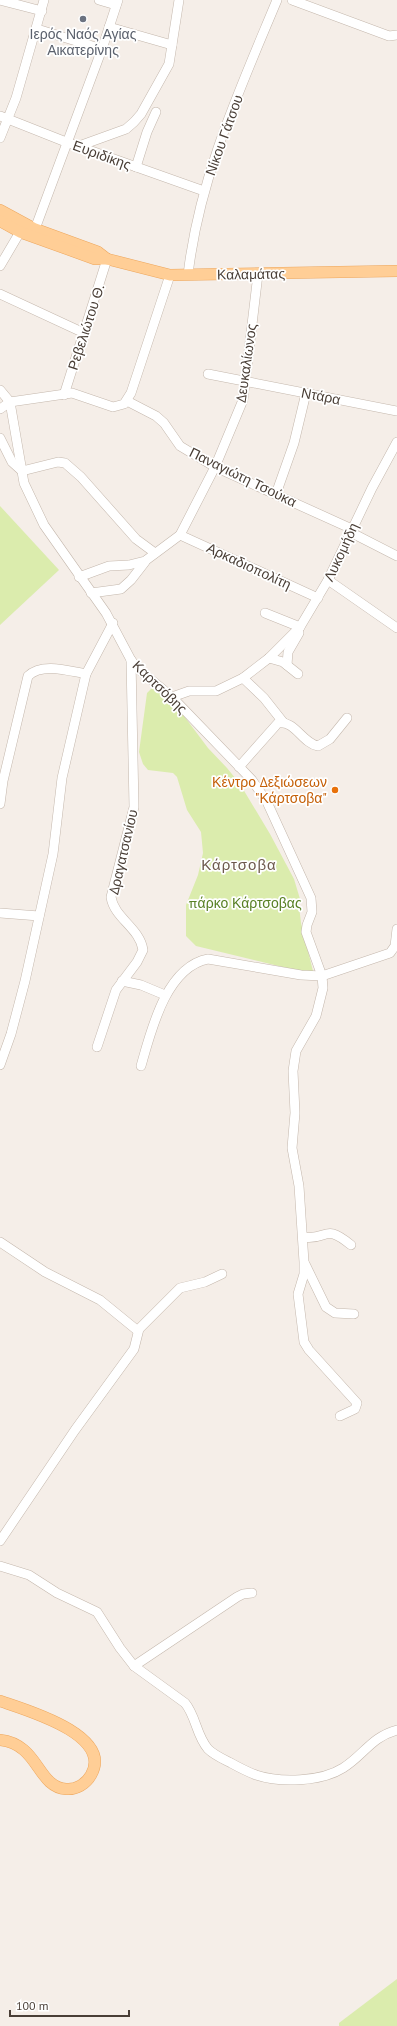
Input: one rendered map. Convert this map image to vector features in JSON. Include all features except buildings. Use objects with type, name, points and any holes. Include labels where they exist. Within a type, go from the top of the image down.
[{"type":"main road","name":"Καλαμάτας","points":[[0,210],[35,229],[98,252],[107,259]]},
{"type":"main road","name":"Καλαμάτας","points":[[0,222],[20,232],[96,259],[107,259],[170,275],[397,271]]},
{"type":"main road","points":[[0,1701],[58,1723],[85,1741],[94,1754],[93,1770],[90,1777],[81,1785],[70,1789],[58,1787],[45,1778],[27,1752],[11,1742],[0,1740]]},
{"type":"street","points":[[0,0],[42,11]]},
{"type":"street","points":[[0,138],[4,117],[37,29],[44,0]]},
{"type":"street","points":[[35,229],[58,170],[66,142],[102,49],[117,2],[99,0]]},
{"type":"street","points":[[79,146],[122,131],[134,122],[166,72],[179,0]]},
{"type":"street","name":"Νίκου Γάτσου","points":[[188,275],[192,240],[204,191],[216,152],[277,0]]},
{"type":"street","points":[[292,0],[390,36],[397,35]]},
{"type":"street","points":[[109,27],[172,45]]},
{"type":"street","points":[[37,29],[102,49]]},
{"type":"street","points":[[136,167],[147,132],[156,112]]},
{"type":"street","name":"Ευριδίκης","points":[[4,117],[66,142],[204,191]]},
{"type":"street","points":[[0,266],[20,232]]},
{"type":"street","name":"Ρεβελιώτου Θ.","points":[[64,394],[107,259]]},
{"type":"street","name":"Δευκαλίωνος","points":[[180,535],[215,467],[243,400],[258,274]]},
{"type":"street","points":[[0,409],[10,402],[64,394],[72,394],[113,407],[120,406],[127,401],[170,275]]},
{"type":"street","points":[[0,294],[84,333]]},
{"type":"street","name":"Ντάρα","points":[[208,374],[397,411]]},
{"type":"street","name":"Καρτσόβης","points":[[0,390],[10,402],[26,487],[44,525],[79,577],[113,623],[131,660],[137,668],[172,697],[252,780],[267,802],[311,898],[312,912],[306,932],[322,976]]},
{"type":"street","points":[[276,494],[294,444],[306,393]]},
{"type":"street","name":"Παναγιώτη Τσούκα","points":[[127,401],[156,416],[164,423],[180,446],[215,467],[351,530],[397,556]]},
{"type":"street","points":[[0,438],[12,462],[22,471],[58,462],[66,463],[81,477],[136,538],[155,553]]},
{"type":"street","name":"Λυκομήδη","points":[[300,627],[328,580],[372,488],[397,442]]},
{"type":"street","points":[[92,593],[114,591],[125,587],[146,561],[180,535]]},
{"type":"street","name":"Αρκαδιοπολίτη","points":[[180,535],[318,598]]},
{"type":"street","points":[[79,577],[109,566],[129,565],[146,561]]},
{"type":"street","points":[[328,580],[397,628]]},
{"type":"street","points":[[265,613],[300,627]]},
{"type":"street","points":[[0,1065],[11,1034],[25,981],[53,854],[62,778],[86,674],[113,623]]},
{"type":"street","points":[[172,697],[189,691],[216,691],[243,678],[269,658],[300,627]]},
{"type":"street","points":[[287,665],[288,652],[299,634],[300,627]]},
{"type":"street","points":[[269,658],[287,665],[298,674]]},
{"type":"street","name":"Δραγατσανίου","points":[[97,1047],[109,1008],[122,981],[137,962],[143,950],[139,939],[115,910],[111,897],[134,807],[131,660]]},
{"type":"street","points":[[0,804],[3,781],[28,676],[39,670],[49,669],[86,674]]},
{"type":"street","points":[[243,678],[264,698],[283,722],[288,723],[310,742],[318,746],[330,739],[347,718]]},
{"type":"street","points":[[239,767],[273,727],[283,722]]},
{"type":"street","points":[[0,913],[39,916]]},
{"type":"street","points":[[141,1066],[165,995],[182,974],[197,963],[208,959],[301,975],[322,976],[395,952],[397,929]]},
{"type":"street","points":[[322,976],[323,988],[319,1006],[308,1032],[296,1051],[293,1071],[295,1107],[292,1148],[298,1179],[303,1237],[304,1274],[298,1294],[304,1342],[309,1350],[357,1403],[354,1409],[340,1416]]},
{"type":"street","points":[[122,981],[141,985],[165,995]]},
{"type":"street","points":[[303,1237],[316,1238],[325,1233],[333,1233],[351,1245]]},
{"type":"street","points":[[0,1242],[45,1272],[100,1300],[138,1331]]},
{"type":"street","points":[[304,1262],[326,1307],[335,1313],[354,1314]]},
{"type":"street","points":[[0,1541],[75,1430],[134,1349],[138,1331],[180,1288],[205,1282],[222,1274]]},
{"type":"street","points":[[0,1566],[29,1576],[57,1593],[97,1612],[120,1648],[134,1666],[185,1703],[192,1714],[202,1741],[212,1752],[258,1776],[290,1779],[319,1778],[330,1775],[353,1761],[380,1736],[397,1730]]},
{"type":"street","points":[[134,1666],[237,1596],[252,1593]]},
{"type":"green space","points":[[0,506],[59,570],[0,625]]},
{"type":"green space","name":"πάρκο Κάρτσοβας","points":[[152,688],[164,695],[184,716],[208,748],[240,784],[270,834],[294,879],[300,899],[299,906],[301,923],[313,971],[303,972],[196,946],[186,936],[186,905],[198,875],[203,853],[201,832],[187,810],[177,777],[173,773],[148,770],[143,764],[139,752],[147,693]]},
{"type":"green space","points":[[397,1979],[397,2026],[339,2026],[339,2023]]},
{"type":"place","name":"Ιερός Ναός Αγίας Αικατερίνης","points":[[83,19]]},
{"type":"place","name":"Κέντρο Δεξιώσεων \"Κάρτσοβα\"","points":[[335,790]]},
{"type":"district","name":"Κάρτσοβα","points":[[239,865]]}]
